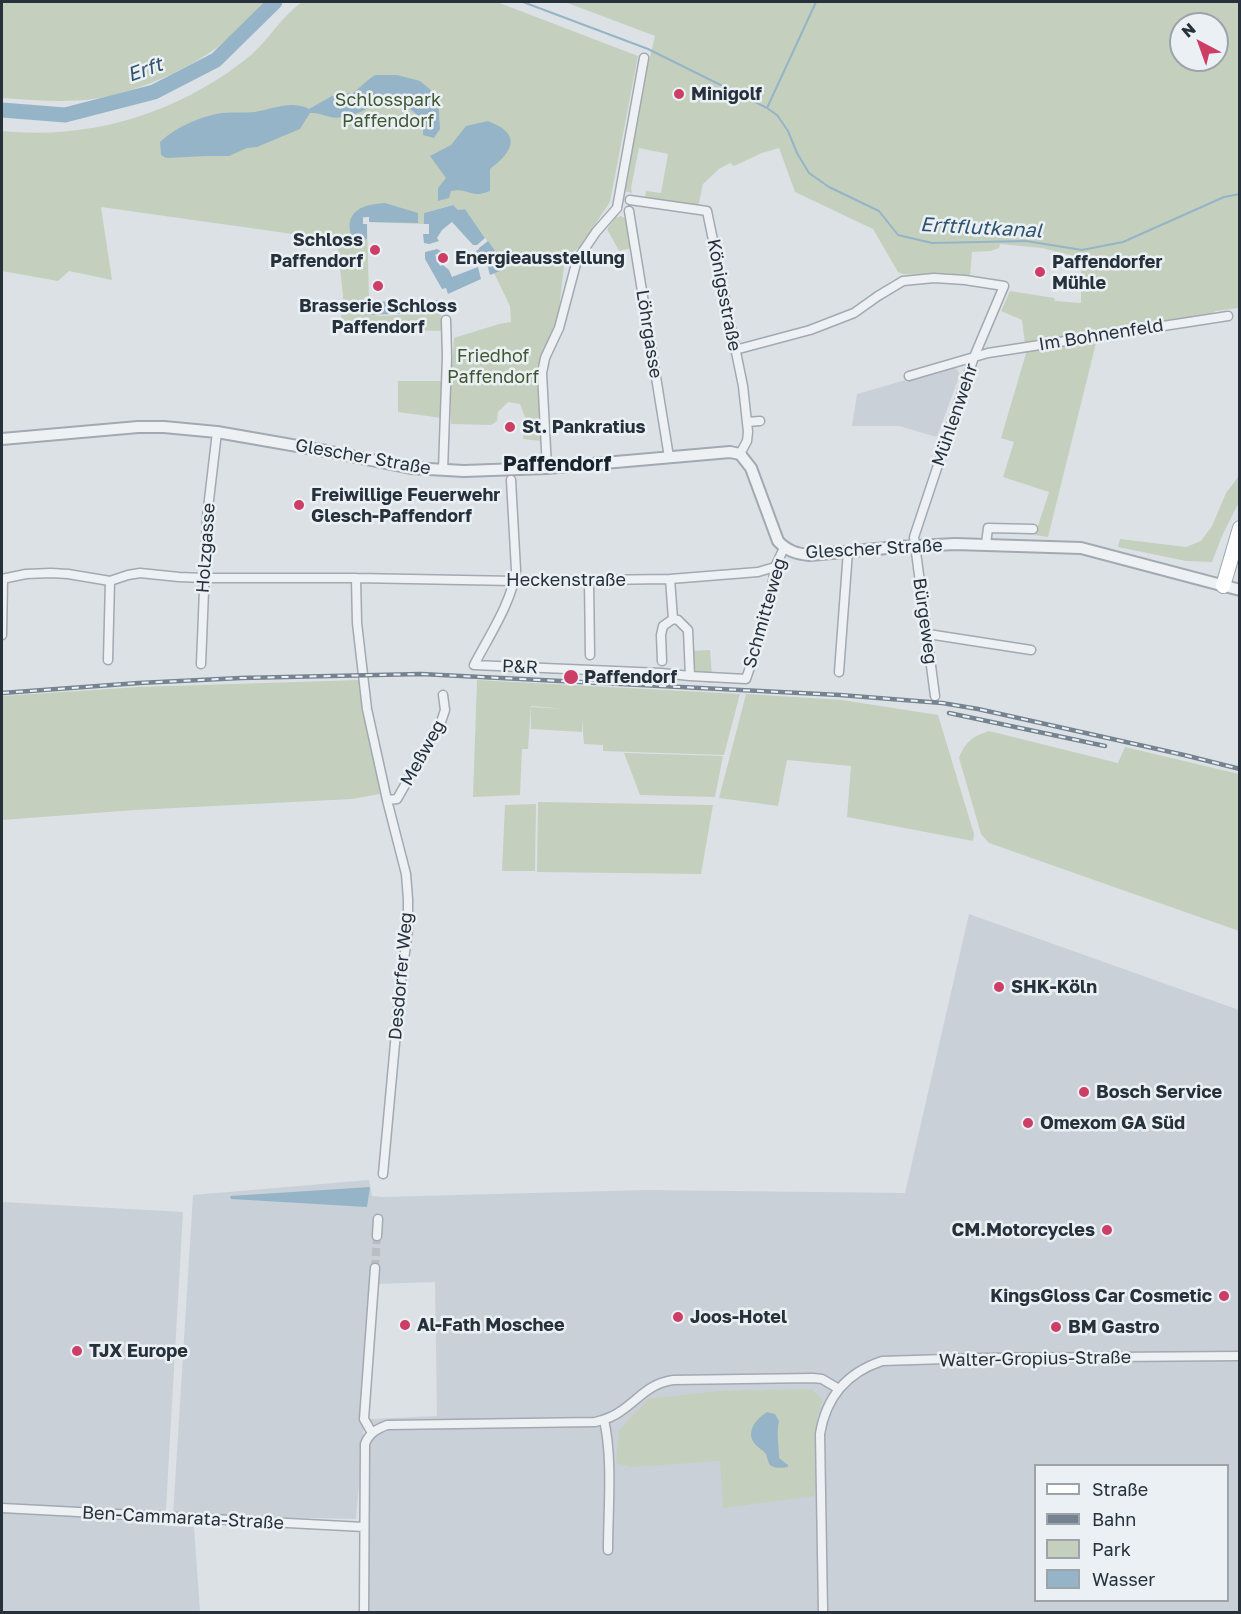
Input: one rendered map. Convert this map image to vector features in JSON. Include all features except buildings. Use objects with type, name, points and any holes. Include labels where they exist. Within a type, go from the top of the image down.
[{"type":"main road","points":[[1223,586],[1239,537]]},
{"type":"street","points":[[547,468],[542,373],[544,363],[559,328],[578,260],[596,232],[618,204],[623,198],[630,201],[631,207],[629,211],[622,213],[618,204],[644,58]]},
{"type":"street","name":"Königsstraße","points":[[630,201],[707,211],[743,386],[747,441],[740,454]]},
{"type":"street","name":"Löhrgasse","points":[[629,211],[669,457]]},
{"type":"street","name":"Mühlenwehr","points":[[735,350],[810,330],[854,313],[903,281],[934,278],[1004,286],[974,357],[914,537],[915,546]]},
{"type":"street","name":"Im Bohnenfeld","points":[[909,376],[988,353],[1228,316]]},
{"type":"street","points":[[443,470],[446,320]]},
{"type":"street","points":[[747,422],[760,421]]},
{"type":"street","name":"Glescher Straße","points":[[2,439],[138,427],[164,427],[217,432],[326,450],[411,468],[443,470],[547,468],[730,452],[740,454],[751,468],[778,541],[784,548],[795,553],[810,555],[915,546],[986,544],[1081,548],[1239,590]]},
{"type":"street","name":"Holzgasse","points":[[201,664],[207,517],[217,432]]},
{"type":"street","points":[[511,480],[515,581]]},
{"type":"street","points":[[986,544],[988,528],[1033,530]]},
{"type":"street","name":"Bürgeweg","points":[[915,546],[935,696]]},
{"type":"street","name":"Schmitteweg","points":[[746,679],[762,628],[775,567],[784,548]]},
{"type":"street","points":[[839,672],[848,551]]},
{"type":"street","name":"Heckenstraße","points":[[2,579],[26,574],[51,573],[110,581],[140,573],[204,578],[515,581],[670,579],[758,572],[775,567]]},
{"type":"street","name":"Desdorfer Weg","points":[[356,578],[357,623],[367,709],[406,874],[408,899],[408,930],[382,1174]]},
{"type":"street","points":[[2,579],[2,634]]},
{"type":"street","points":[[670,579],[673,619]]},
{"type":"street","points":[[589,580],[590,655]]},
{"type":"street","points":[[108,660],[110,581]]},
{"type":"street","name":"P&R","points":[[515,581],[474,665],[746,679]]},
{"type":"street","points":[[662,661],[663,626],[673,619]]},
{"type":"street","points":[[673,619],[678,620],[688,630],[690,676]]},
{"type":"street","points":[[928,634],[1031,650]]},
{"type":"street","name":"Meßweg","points":[[387,800],[397,799],[441,722],[446,710],[444,695]]},
{"type":"street","points":[[377,1236],[378,1220]]},
{"type":"street","points":[[372,1433],[364,1419],[375,1268]]},
{"type":"street","name":"Walter-Gropius-Straße","points":[[823,1612],[820,1434],[827,1409],[839,1389],[857,1372],[882,1362],[979,1358],[1239,1356]]},
{"type":"street","points":[[364,1612],[365,1444],[372,1433],[387,1425],[595,1422],[618,1413],[654,1384],[673,1380],[813,1378],[822,1379],[839,1389]]},
{"type":"street","points":[[604,1420],[607,1434],[608,1550]]},
{"type":"street","name":"Ben-Cammarata-Straße","points":[[2,1508],[364,1527]]},
{"type":"shaded area","points":[[954,366],[960,374],[937,437],[899,426],[852,426],[857,394]]},
{"type":"shaded area","points":[[969,914],[1239,1010],[1239,1612],[368,1612],[370,1419],[437,1416],[435,1282],[376,1284],[356,1519],[173,1515],[193,1195],[369,1180],[372,1196],[383,1197],[646,1190],[905,1193]]},
{"type":"shaded area","points":[[2,1202],[183,1212],[165,1526],[194,1527],[200,1612],[2,1612]]},
{"type":"green space","points":[[2,2],[265,2],[240,29],[225,41],[191,64],[171,74],[152,83],[112,95],[93,99],[59,101],[2,98]]},
{"type":"green space","name":"Schlosspark Paffendorf","points":[[302,2],[497,2],[638,56],[610,202],[580,247],[565,258],[559,309],[537,367],[538,399],[542,405],[542,441],[523,439],[526,420],[520,404],[508,402],[498,412],[497,421],[491,425],[451,424],[454,338],[511,322],[510,306],[494,273],[499,271],[497,265],[500,259],[465,209],[458,210],[452,205],[424,213],[424,224],[369,222],[369,217],[362,218],[363,224],[367,224],[369,297],[358,301],[356,306],[358,309],[362,313],[381,316],[441,312],[442,331],[399,330],[350,325],[344,322],[341,317],[343,296],[338,249],[328,239],[101,207],[112,280],[69,271],[58,281],[2,271],[2,131],[36,133],[69,131],[134,118],[165,107],[195,93],[251,55]]},
{"type":"green space","points":[[565,2],[1239,2],[1239,308],[1216,311],[1205,317],[1025,344],[1022,320],[1001,311],[1010,291],[1054,298],[1055,301],[1081,303],[1081,255],[1074,256],[1042,248],[1000,244],[999,248],[991,251],[972,252],[970,277],[903,274],[898,272],[873,229],[795,192],[779,148],[734,166],[730,163],[719,169],[703,184],[698,207],[645,198],[646,191],[661,193],[668,154],[639,148],[632,193],[624,191],[655,36]]},
{"type":"green space","points":[[621,216],[625,218],[632,248],[619,251],[607,229],[615,218]]},
{"type":"green space","points":[[1097,339],[1048,537],[1035,535],[1049,492],[1003,477],[1014,442],[1001,438],[1027,350]]},
{"type":"green space","points":[[398,381],[442,381],[442,418],[398,412]]},
{"type":"green space","points":[[1239,476],[1239,502],[1212,562],[1186,561],[1118,547],[1120,539],[1186,547],[1201,541],[1212,526],[1226,493]]},
{"type":"green space","points":[[710,650],[712,676],[691,675],[690,651]]},
{"type":"green space","points":[[360,680],[380,794],[352,799],[135,810],[2,820],[2,696],[139,687]]},
{"type":"green space","points":[[477,680],[740,694],[724,755],[603,751],[603,745],[584,744],[582,719],[582,732],[531,729],[531,707],[566,709],[531,706],[528,749],[522,749],[520,795],[473,797]]},
{"type":"green space","points":[[746,694],[842,700],[938,715],[974,834],[973,841],[847,817],[851,766],[787,760],[778,806],[719,798]]},
{"type":"green space","points":[[989,731],[1118,763],[1125,747],[1239,774],[1239,931],[989,843],[981,834],[959,758],[970,740]]},
{"type":"green space","points":[[624,753],[723,756],[715,797],[640,795]]},
{"type":"green space","points":[[538,802],[713,805],[701,874],[537,872]]},
{"type":"green space","points":[[536,804],[535,871],[502,871],[505,805]]},
{"type":"green space","points":[[811,1389],[823,1400],[817,1416],[815,1496],[723,1508],[720,1461],[631,1467],[616,1463],[619,1430],[648,1399],[718,1391]]},
{"type":"water","points":[[375,75],[397,75],[420,81],[438,96],[440,129],[434,138],[423,135],[423,122],[414,112],[388,93],[365,110],[351,115],[334,118],[310,113],[300,129],[229,156],[166,158],[161,155],[160,142],[181,127],[197,120],[214,114],[255,112],[289,105],[309,109],[332,96],[352,94]]},
{"type":"water","points":[[488,121],[502,128],[508,133],[510,139],[505,155],[490,169],[490,191],[479,194],[459,190],[451,191],[449,198],[438,201],[438,188],[446,178],[430,156],[451,145],[466,126]]},
{"type":"water","points":[[385,203],[418,213],[418,223],[369,222],[369,217],[363,217],[363,224],[367,224],[367,239],[360,241],[351,235],[350,226],[353,214],[364,207]]},
{"type":"water","points":[[453,205],[458,210],[465,209],[485,238],[477,245],[473,245],[452,222],[442,230],[437,238],[439,241],[424,243],[423,234],[429,234],[429,224],[424,224],[424,213]]},
{"type":"water","points":[[488,241],[501,259],[497,265],[500,271],[490,275],[487,259],[481,257],[476,251]]},
{"type":"water","points":[[437,249],[443,252],[435,255],[440,266],[443,265],[449,270],[452,277],[478,267],[481,279],[448,294],[446,288],[442,289],[425,259],[425,252]]},
{"type":"water","points":[[364,299],[364,305],[371,305],[372,301],[423,303],[438,300],[441,312],[368,315],[361,313],[357,308],[357,303]]},
{"type":"water","points":[[370,1187],[367,1207],[231,1199],[230,1196]]},
{"type":"water","points":[[767,1412],[775,1414],[779,1421],[779,1458],[788,1467],[771,1466],[766,1454],[752,1439],[753,1426]]},
{"type":"waterway","name":"Erft","points":[[2,110],[65,115],[154,92],[216,60],[275,2]]},
{"type":"waterway","name":"Erftflutkanal","points":[[523,2],[648,49],[767,108],[777,115],[788,131],[809,173],[829,187],[879,211],[898,235],[932,243],[1026,241],[1082,250],[1123,242],[1224,197],[1240,194]]},
{"type":"waterway","name":"Erftflutkanal","points":[[767,108],[816,2]]},
{"type":"tunnel","points":[[375,1268],[377,1236]]},
{"type":"railway","points":[[2,693],[241,678],[421,674],[840,695],[942,703],[978,709],[1240,769]]},
{"type":"railway","points":[[949,713],[1105,746]]},
{"type":"place","name":"Minigolf","points":[[679,94]]},
{"type":"place","name":"Schloss Paffendorf","points":[[375,250]]},
{"type":"place","name":"Energieausstellung","points":[[443,258]]},
{"type":"place","name":"Paffendorfer Mühle","points":[[1040,272]]},
{"type":"place","name":"Brasserie Schloss Paffendorf","points":[[378,286]]},
{"type":"place","name":"St. Pankratius","points":[[510,427]]},
{"type":"place","name":"Freiwillige Feuerwehr Glesch-Paffendorf","points":[[299,505]]},
{"type":"place","name":"Paffendorf","points":[[571,677]]},
{"type":"place","name":"SHK-Köln","points":[[999,987]]},
{"type":"place","name":"Bosch Service","points":[[1084,1092]]},
{"type":"place","name":"Omexom GA Süd","points":[[1028,1123]]},
{"type":"place","name":"CM.Motorcycles","points":[[1107,1230]]},
{"type":"place","name":"KingsGloss Car Cosmetic","points":[[1224,1296]]},
{"type":"place","name":"Joos-Hotel","points":[[678,1317]]},
{"type":"place","name":"Al-Fath Moschee","points":[[405,1325]]},
{"type":"place","name":"BM Gastro","points":[[1056,1327]]},
{"type":"place","name":"TJX Europe","points":[[77,1351]]},
{"type":"district","name":"Paffendorf","points":[[557,464]]},
{"type":"park label","name":"Friedhof Paffendorf","points":[[493,366]]}]
